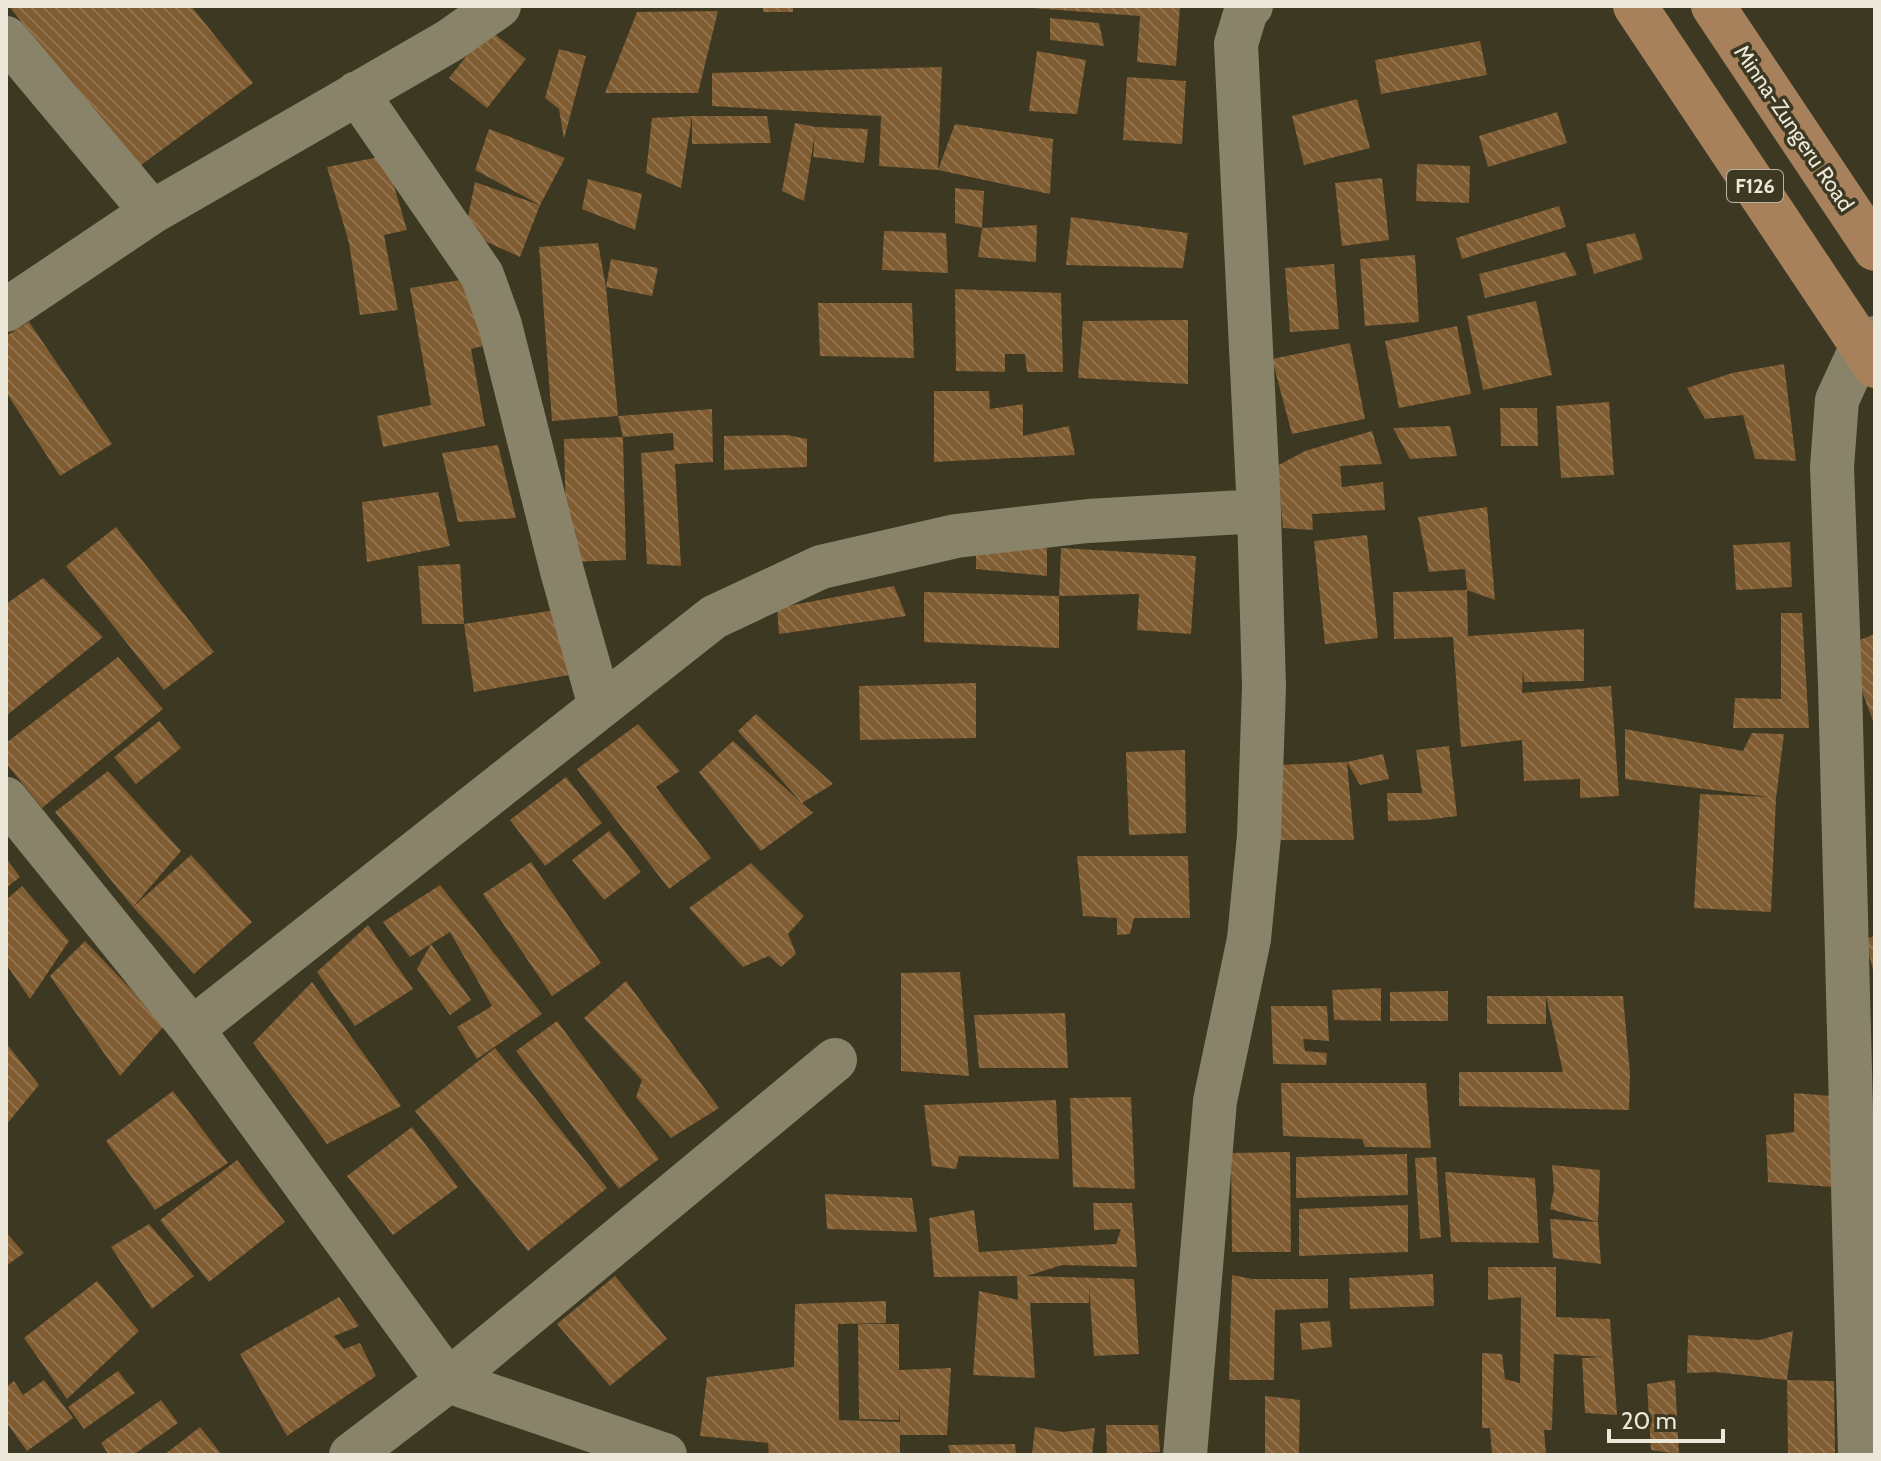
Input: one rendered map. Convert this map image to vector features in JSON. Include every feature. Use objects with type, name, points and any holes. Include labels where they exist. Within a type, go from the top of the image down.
[{"type":"main road","name":"F126","points":[[1635,6],[1871,350]]},
{"type":"main road","name":"Minna-Zungeru Road","points":[[1713,6],[1875,249]]},
{"type":"street","points":[[6,310],[152,212],[449,41],[499,6]]},
{"type":"street","points":[[1185,1455],[1215,1101],[1249,939],[1259,836],[1264,687],[1259,511],[1236,44],[1246,11],[1251,6]]},
{"type":"street","points":[[6,38],[152,212]]},
{"type":"street","points":[[357,93],[482,275],[500,325],[562,571],[600,706]]},
{"type":"street","points":[[1860,1455],[1832,467],[1837,400],[1871,350]]},
{"type":"street","points":[[192,1029],[714,617],[821,567],[956,536],[1088,521],[1259,511]]},
{"type":"street","points":[[6,799],[192,1029],[448,1381],[665,1455]]},
{"type":"street","points":[[351,1455],[448,1381],[835,1060]]},
{"type":"building","points":[[9,6],[191,6],[253,83],[137,168]]},
{"type":"building","points":[[763,6],[793,6],[793,12],[763,12]]},
{"type":"building","points":[[1032,6],[1180,6],[1176,66],[1137,62],[1140,16]]},
{"type":"building","points":[[718,11],[698,93],[605,93],[637,12]]},
{"type":"building","points":[[1050,18],[1099,23],[1104,46],[1050,40]]},
{"type":"building","points":[[488,29],[526,59],[487,108],[449,78]]},
{"type":"building","points":[[1480,41],[1487,75],[1381,94],[1375,60]]},
{"type":"building","points":[[559,49],[586,56],[564,139],[559,109],[545,98]]},
{"type":"building","points":[[1037,51],[1086,60],[1077,114],[1029,111]]},
{"type":"building","points":[[942,67],[938,170],[879,166],[881,116],[712,106],[712,73]]},
{"type":"building","points":[[1127,77],[1186,81],[1182,144],[1123,140]]},
{"type":"building","points":[[1357,99],[1370,148],[1304,165],[1292,116]]},
{"type":"building","points":[[1557,112],[1567,143],[1488,167],[1479,136]]},
{"type":"building","points":[[692,116],[767,116],[771,143],[692,144]]},
{"type":"building","points":[[692,116],[681,188],[646,173],[652,118]]},
{"type":"building","points":[[795,123],[868,129],[864,163],[813,157],[815,133],[804,201],[782,191]]},
{"type":"building","points":[[955,124],[1053,139],[1050,194],[938,170]]},
{"type":"building","points":[[489,129],[565,158],[540,205],[475,170]]},
{"type":"building","points":[[385,156],[407,230],[384,235],[398,310],[360,315],[349,243],[327,167]]},
{"type":"building","points":[[1417,164],[1470,166],[1469,203],[1416,201]]},
{"type":"building","points":[[1382,178],[1389,240],[1342,246],[1335,183]]},
{"type":"building","points":[[588,179],[642,194],[635,230],[582,209]]},
{"type":"building","points":[[475,182],[540,205],[520,257],[465,232]]},
{"type":"building","points":[[955,188],[984,191],[982,228],[955,223]]},
{"type":"building","points":[[1559,206],[1566,227],[1462,259],[1456,238]]},
{"type":"building","points":[[1071,217],[1188,233],[1183,268],[1066,265]]},
{"type":"building","points":[[1037,225],[1036,262],[978,257],[982,228]]},
{"type":"building","points":[[884,231],[946,233],[948,273],[882,270]]},
{"type":"building","points":[[1635,233],[1643,259],[1594,274],[1586,244]]},
{"type":"building","points":[[598,243],[606,287],[618,416],[552,421],[539,247]]},
{"type":"building","points":[[1565,252],[1577,275],[1485,298],[1479,274]]},
{"type":"building","points":[[1415,255],[1419,322],[1365,326],[1360,259]]},
{"type":"building","points":[[611,259],[658,268],[652,296],[606,287]]},
{"type":"building","points":[[1334,264],[1339,329],[1290,332],[1285,268]]},
{"type":"building","points":[[467,279],[483,346],[471,349],[485,426],[383,447],[377,416],[431,405],[410,288]]},
{"type":"building","points":[[955,289],[1061,293],[1063,372],[1027,372],[1025,354],[1005,354],[1005,372],[956,371]]},
{"type":"building","points":[[1536,301],[1552,375],[1483,390],[1467,316]]},
{"type":"building","points":[[818,303],[912,303],[914,358],[820,356]]},
{"type":"building","points":[[1188,320],[1188,384],[1078,378],[1083,321]]},
{"type":"building","points":[[29,322],[112,444],[60,476],[6,392],[6,336]]},
{"type":"building","points":[[1457,326],[1471,394],[1399,408],[1385,341]]},
{"type":"building","points":[[1350,343],[1365,419],[1292,434],[1272,359]]},
{"type":"building","points":[[1784,364],[1796,461],[1755,459],[1743,415],[1705,419],[1687,388],[1732,373]]},
{"type":"building","points":[[934,391],[989,391],[990,409],[1023,404],[1023,436],[1069,426],[1075,455],[934,462]]},
{"type":"building","points":[[1609,402],[1614,475],[1561,478],[1556,406]]},
{"type":"building","points":[[1500,408],[1537,408],[1538,446],[1501,446]]},
{"type":"building","points":[[712,409],[713,462],[675,464],[681,566],[647,564],[641,453],[674,450],[673,433],[623,437],[618,416]]},
{"type":"building","points":[[1450,426],[1457,456],[1410,459],[1393,428]]},
{"type":"building","points":[[1372,431],[1382,464],[1340,466],[1342,487],[1383,482],[1385,510],[1312,514],[1313,530],[1283,528],[1277,466],[1305,451]]},
{"type":"building","points":[[787,435],[807,439],[807,467],[724,470],[724,436]]},
{"type":"building","points":[[623,437],[626,560],[567,562],[564,439]]},
{"type":"building","points":[[498,445],[516,518],[458,522],[442,453]]},
{"type":"building","points":[[438,492],[450,546],[367,562],[362,502]]},
{"type":"building","points":[[1487,507],[1495,600],[1467,590],[1465,569],[1429,572],[1418,517]]},
{"type":"building","points":[[116,527],[214,652],[164,690],[66,566]]},
{"type":"building","points":[[1367,535],[1378,638],[1325,644],[1314,541]]},
{"type":"building","points":[[1790,542],[1792,587],[1736,590],[1733,545]]},
{"type":"building","points":[[976,548],[1047,548],[1047,576],[976,569]]},
{"type":"building","points":[[1061,548],[1196,556],[1191,634],[1137,630],[1139,594],[1059,596]]},
{"type":"building","points":[[460,564],[464,624],[422,624],[418,566]]},
{"type":"building","points":[[43,578],[103,637],[6,716],[6,604]]},
{"type":"building","points":[[894,586],[906,616],[779,634],[777,608]]},
{"type":"building","points":[[1467,590],[1468,636],[1584,629],[1584,681],[1524,682],[1523,668],[1522,693],[1611,686],[1619,796],[1580,798],[1580,779],[1524,781],[1522,740],[1461,747],[1453,637],[1394,639],[1393,592]]},
{"type":"building","points":[[924,592],[1059,596],[1059,648],[924,642]]},
{"type":"building","points":[[556,610],[575,674],[474,692],[464,624]]},
{"type":"building","points":[[1781,613],[1802,613],[1809,728],[1733,728],[1735,698],[1781,699]]},
{"type":"building","points":[[1875,634],[1875,726],[1845,646]]},
{"type":"building","points":[[118,657],[163,709],[42,808],[6,763],[6,743]]},
{"type":"building","points":[[976,683],[976,738],[860,740],[859,686]]},
{"type":"building","points":[[756,714],[833,784],[802,803],[738,731]]},
{"type":"building","points":[[159,721],[181,748],[136,784],[114,757]]},
{"type":"building","points":[[638,724],[680,771],[656,787],[711,858],[669,889],[577,769]]},
{"type":"building","points":[[1625,729],[1743,751],[1752,733],[1784,734],[1776,798],[1771,912],[1694,908],[1700,794],[1769,797],[1625,779]]},
{"type":"building","points":[[733,741],[813,813],[761,851],[699,772]]},
{"type":"building","points":[[1449,746],[1457,816],[1388,821],[1387,793],[1422,793],[1416,750]]},
{"type":"building","points":[[1185,750],[1186,833],[1129,835],[1126,752]]},
{"type":"building","points":[[1383,754],[1389,779],[1360,785],[1347,762]]},
{"type":"building","points":[[1347,762],[1354,840],[1275,840],[1278,765]]},
{"type":"building","points":[[108,771],[181,851],[133,907],[55,812]]},
{"type":"building","points":[[566,777],[602,823],[545,866],[510,820]]},
{"type":"building","points":[[609,831],[641,872],[604,900],[572,860]]},
{"type":"building","points":[[191,855],[252,922],[194,974],[133,907]]},
{"type":"building","points":[[1077,856],[1188,856],[1190,918],[1134,918],[1130,934],[1117,935],[1117,918],[1083,916]]},
{"type":"building","points":[[6,858],[20,877],[6,888]]},
{"type":"building","points":[[531,862],[601,963],[552,996],[483,894]]},
{"type":"building","points":[[751,863],[804,916],[788,934],[796,954],[781,967],[769,956],[743,967],[689,908]]},
{"type":"building","points":[[440,885],[542,1014],[477,1059],[457,1027],[492,1006],[450,932],[410,957],[383,922]]},
{"type":"building","points":[[22,886],[69,941],[30,999],[6,964],[6,900]]},
{"type":"building","points":[[368,925],[413,989],[355,1026],[317,972]]},
{"type":"building","points":[[1875,936],[1875,974],[1874,974],[1865,939]]},
{"type":"building","points":[[85,941],[165,1025],[120,1076],[50,976]]},
{"type":"building","points":[[431,944],[471,1000],[450,1015],[417,969]]},
{"type":"building","points":[[960,972],[969,1076],[901,1071],[901,973]]},
{"type":"building","points":[[626,981],[719,1108],[671,1138],[636,1097],[642,1080],[584,1018]]},
{"type":"building","points":[[312,982],[401,1106],[327,1144],[253,1043]]},
{"type":"building","points":[[1381,988],[1381,1021],[1334,1020],[1332,990]]},
{"type":"building","points":[[1448,991],[1448,1021],[1390,1021],[1390,992]]},
{"type":"building","points":[[1487,996],[1546,996],[1546,1024],[1487,1024]]},
{"type":"building","points":[[1546,996],[1623,996],[1630,1074],[1629,1110],[1459,1106],[1459,1072],[1563,1072]]},
{"type":"building","points":[[1271,1006],[1327,1006],[1329,1041],[1303,1039],[1305,1051],[1327,1053],[1326,1065],[1273,1064]]},
{"type":"building","points":[[1065,1013],[1068,1068],[979,1068],[974,1015]]},
{"type":"building","points":[[557,1021],[659,1159],[619,1189],[516,1051]]},
{"type":"building","points":[[6,1043],[39,1085],[6,1125]]},
{"type":"building","points":[[495,1048],[607,1188],[528,1251],[415,1111]]},
{"type":"building","points":[[1281,1083],[1426,1083],[1431,1148],[1365,1147],[1362,1139],[1283,1136]]},
{"type":"building","points":[[173,1091],[228,1163],[155,1210],[106,1141]]},
{"type":"building","points":[[1794,1093],[1830,1096],[1832,1187],[1768,1182],[1766,1135],[1794,1132]]},
{"type":"building","points":[[1131,1097],[1135,1189],[1073,1187],[1070,1098]]},
{"type":"building","points":[[1056,1100],[1059,1159],[959,1156],[956,1169],[932,1166],[924,1105]]},
{"type":"building","points":[[412,1127],[458,1187],[393,1235],[347,1176]]},
{"type":"building","points":[[1290,1152],[1291,1252],[1232,1252],[1231,1153]]},
{"type":"building","points":[[1407,1154],[1408,1195],[1296,1198],[1296,1157]]},
{"type":"building","points":[[1436,1157],[1441,1237],[1420,1239],[1415,1158]]},
{"type":"building","points":[[237,1160],[285,1222],[209,1282],[160,1220]]},
{"type":"building","points":[[1552,1165],[1600,1170],[1598,1222],[1550,1209],[1554,1190]]},
{"type":"building","points":[[1445,1172],[1535,1178],[1539,1243],[1451,1242]]},
{"type":"building","points":[[825,1194],[912,1198],[917,1232],[827,1229]]},
{"type":"building","points":[[1093,1203],[1132,1203],[1137,1267],[1062,1265],[1027,1276],[1134,1279],[1139,1354],[1094,1356],[1089,1287],[1089,1303],[1030,1303],[1035,1378],[973,1375],[979,1291],[1018,1300],[1017,1276],[934,1277],[929,1218],[974,1210],[979,1252],[1116,1244],[1121,1229],[1094,1230]]},
{"type":"building","points":[[1408,1205],[1408,1252],[1299,1256],[1299,1209]]},
{"type":"building","points":[[1550,1219],[1598,1222],[1601,1264],[1553,1258]]},
{"type":"building","points":[[149,1224],[194,1276],[152,1309],[111,1247]]},
{"type":"building","points":[[6,1232],[24,1253],[6,1266]]},
{"type":"building","points":[[1488,1267],[1556,1267],[1556,1317],[1610,1319],[1617,1415],[1585,1413],[1582,1358],[1603,1357],[1554,1354],[1552,1430],[1544,1430],[1546,1455],[1492,1455],[1490,1428],[1482,1428],[1482,1353],[1502,1354],[1505,1379],[1520,1383],[1521,1297],[1488,1300]]},
{"type":"building","points":[[1433,1274],[1434,1306],[1350,1309],[1349,1278]]},
{"type":"building","points":[[1232,1275],[1252,1279],[1328,1279],[1328,1308],[1275,1310],[1274,1380],[1229,1380]]},
{"type":"building","points":[[615,1276],[667,1339],[610,1386],[557,1324]]},
{"type":"building","points":[[97,1281],[139,1331],[67,1399],[24,1338]]},
{"type":"building","points":[[339,1297],[359,1326],[334,1336],[344,1349],[360,1343],[376,1376],[287,1436],[240,1354]]},
{"type":"building","points":[[886,1301],[886,1323],[838,1324],[839,1420],[900,1422],[900,1405],[899,1420],[859,1419],[858,1324],[899,1324],[899,1370],[951,1368],[947,1435],[900,1435],[900,1455],[769,1455],[768,1443],[700,1436],[707,1377],[794,1367],[795,1304]]},
{"type":"building","points":[[1330,1321],[1332,1347],[1302,1350],[1300,1323]]},
{"type":"building","points":[[1793,1331],[1787,1380],[1715,1372],[1687,1373],[1688,1335],[1759,1340]]},
{"type":"building","points":[[118,1371],[135,1393],[84,1429],[68,1407]]},
{"type":"building","points":[[44,1380],[73,1418],[27,1451],[6,1422],[6,1387],[14,1381],[23,1395]]},
{"type":"building","points":[[1675,1380],[1679,1454],[1651,1450],[1647,1384]]},
{"type":"building","points":[[1787,1380],[1834,1381],[1835,1455],[1788,1455]]},
{"type":"building","points":[[1265,1396],[1300,1400],[1299,1455],[1265,1455]]},
{"type":"building","points":[[161,1400],[178,1423],[133,1455],[109,1455],[101,1443]]},
{"type":"building","points":[[1106,1425],[1158,1425],[1160,1452],[1107,1455]]},
{"type":"building","points":[[200,1427],[222,1455],[164,1455]]},
{"type":"building","points":[[1035,1427],[1063,1432],[1095,1428],[1092,1455],[1032,1455]]},
{"type":"building","points":[[1015,1444],[1016,1455],[951,1455],[948,1445]]}]
